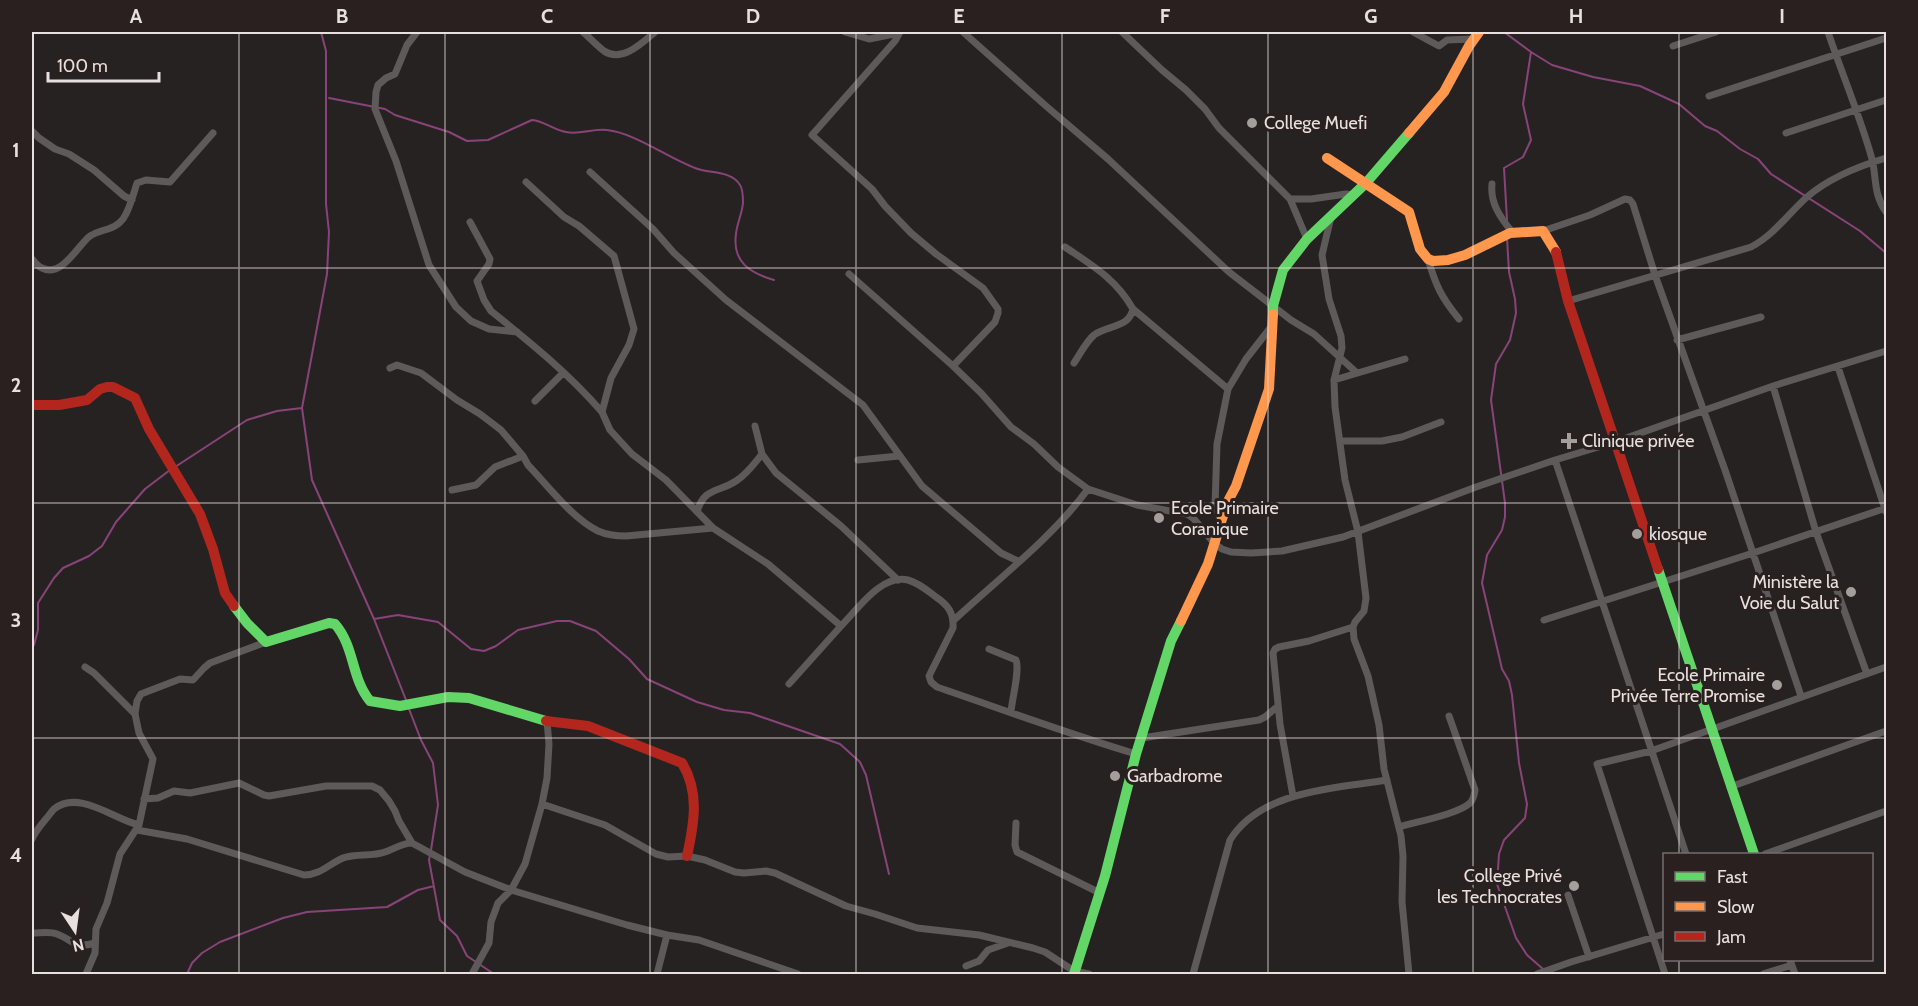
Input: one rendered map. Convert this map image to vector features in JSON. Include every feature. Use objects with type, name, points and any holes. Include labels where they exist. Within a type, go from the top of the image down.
[{"type":"street","points":[[417,32],[406,45],[395,74],[378,85],[375,110],[396,161],[414,224],[429,265],[443,289],[456,307],[471,321],[489,329],[517,332]]},
{"type":"street","points":[[583,32],[606,53],[617,55],[634,49],[655,32]]},
{"type":"street","points":[[845,32],[869,39],[900,32]]},
{"type":"street","points":[[900,32],[812,135],[872,189],[911,233],[983,288],[996,305],[998,314],[995,322],[953,366]]},
{"type":"street","points":[[963,32],[1119,169],[1229,272],[1314,334],[1358,373]]},
{"type":"street","points":[[1122,32],[1186,90],[1205,109],[1219,128],[1290,199],[1307,239]]},
{"type":"street","points":[[1413,32],[1439,46],[1447,40],[1470,35]]},
{"type":"street","points":[[1673,46],[1716,32]]},
{"type":"street","points":[[1828,32],[1872,162],[1879,201],[1887,212]]},
{"type":"street","points":[[1074,973],[1100,893],[1136,754],[1171,641],[1208,564],[1269,389],[1273,306],[1283,270],[1307,239],[1366,183],[1444,92],[1454,78],[1470,35]]},
{"type":"street","points":[[1709,96],[1887,38]]},
{"type":"street","points":[[1786,133],[1887,100]]},
{"type":"street","points":[[32,131],[55,149],[69,153],[94,170],[124,196],[132,200]]},
{"type":"street","points":[[32,259],[42,268],[49,269],[66,263],[91,236],[114,226],[123,219],[137,183],[146,180],[170,182],[213,133]]},
{"type":"street","points":[[1327,158],[1409,212],[1413,218],[1420,249],[1434,262],[1442,262],[1477,250],[1512,232],[1543,231],[1590,215],[1624,199],[1630,200],[1654,275],[1725,470],[1801,696]]},
{"type":"street","points":[[1568,301],[1752,247],[1767,238],[1815,191],[1838,177],[1887,158]]},
{"type":"street","points":[[590,172],[726,300],[863,405],[922,486],[1001,553],[1018,561]]},
{"type":"street","points":[[526,182],[564,217],[579,226],[614,256],[634,329],[629,345],[611,378],[602,412]]},
{"type":"street","points":[[1492,183],[1491,196],[1502,220],[1512,232]]},
{"type":"street","points":[[1290,199],[1354,195]]},
{"type":"street","points":[[1331,217],[1322,255],[1329,299],[1341,336],[1342,348],[1334,380],[1335,407],[1345,480],[1358,532],[1366,605],[1353,627],[1354,639],[1368,676],[1379,725],[1384,769],[1399,827],[1403,856],[1402,902],[1408,975]]},
{"type":"street","points":[[470,222],[490,259],[477,281],[491,311],[583,391],[602,412],[610,430],[622,444],[666,480],[713,528],[768,564],[841,626]]},
{"type":"street","points":[[1543,231],[1555,250],[1568,301],[1753,853]]},
{"type":"street","points":[[1065,247],[1108,276],[1133,309],[1228,389]]},
{"type":"street","points":[[1428,258],[1439,292],[1459,319]]},
{"type":"street","points":[[849,274],[953,366],[1011,427],[1088,489],[1137,505],[1187,514],[1214,543],[1231,552],[1251,553],[1302,547],[1358,532],[1446,497],[1615,442],[1773,386],[1887,351]]},
{"type":"street","points":[[1074,363],[1092,337],[1126,322],[1131,317],[1133,309]]},
{"type":"street","points":[[1677,340],[1761,316]]},
{"type":"street","points":[[1222,522],[1215,506],[1217,444],[1228,389],[1246,359],[1272,326]]},
{"type":"street","points":[[1334,380],[1405,359]]},
{"type":"street","points":[[390,368],[398,365],[421,373],[494,424],[523,456],[528,465],[575,514],[598,531],[614,536],[626,536],[713,528]]},
{"type":"street","points":[[1544,620],[1886,509],[1838,367]]},
{"type":"street","points":[[534,401],[563,373]]},
{"type":"street","points":[[1773,386],[1816,532],[1867,674]]},
{"type":"street","points":[[33,406],[59,405],[87,400],[100,389],[107,387],[113,387],[135,398],[149,429],[200,514],[213,549],[225,593],[247,623],[266,642]]},
{"type":"street","points":[[1340,441],[1382,441],[1441,422]]},
{"type":"street","points":[[755,426],[762,454],[776,473],[841,526],[898,580]]},
{"type":"street","points":[[697,512],[704,496],[736,481],[762,454]]},
{"type":"street","points":[[452,490],[476,485],[495,467],[523,456]]},
{"type":"street","points":[[858,460],[899,456]]},
{"type":"street","points":[[1555,460],[1685,853]]},
{"type":"street","points":[[954,620],[1072,510],[1088,489]]},
{"type":"street","points":[[789,684],[880,586],[898,580],[908,580],[918,584],[946,604],[954,620],[953,628],[929,676],[931,682],[937,687],[1076,736],[1136,754]]},
{"type":"street","points":[[86,975],[95,952],[96,928],[107,903],[120,854],[138,827],[151,772],[153,759],[139,733],[135,714],[137,701],[141,694],[180,679],[193,680],[210,663],[266,642],[329,623],[335,624],[348,641],[361,690],[370,701],[400,706],[457,696],[482,700],[547,721],[588,726],[682,763],[690,773],[693,788],[693,831],[687,856]]},
{"type":"street","points":[[1293,796],[1278,706],[1273,653],[1275,649],[1353,627]]},
{"type":"street","points":[[989,649],[1016,660],[1018,663],[1011,712]]},
{"type":"street","points":[[85,667],[135,714]]},
{"type":"street","points":[[1665,975],[1597,764],[1651,751],[1887,667]]},
{"type":"street","points":[[1142,738],[1259,720],[1278,706]]},
{"type":"street","points":[[1399,827],[1457,811],[1473,799],[1474,790],[1449,716]]},
{"type":"street","points":[[472,975],[489,943],[490,922],[498,903],[511,890],[525,864],[547,778],[549,731],[547,721]]},
{"type":"street","points":[[1730,788],[1887,731]]},
{"type":"street","points":[[1193,975],[1230,840],[1244,822],[1272,804],[1293,796],[1387,780]]},
{"type":"street","points":[[144,799],[158,798],[174,791],[190,793],[239,783],[269,796],[326,786],[372,786],[380,790],[389,801],[412,843],[465,872],[511,890],[627,925],[699,940],[798,975]]},
{"type":"street","points":[[32,839],[55,808],[76,802],[108,811],[138,827],[187,839],[304,875],[319,873],[342,858],[360,854],[379,854],[403,844],[412,843]]},
{"type":"street","points":[[542,804],[605,825],[656,854],[705,860],[735,872],[775,873],[836,903],[909,926],[979,935],[1045,952],[1074,973],[1089,975]]},
{"type":"street","points":[[1771,853],[1887,812]]},
{"type":"street","points":[[1016,823],[1017,852],[1100,893]]},
{"type":"street","points":[[1568,895],[1589,957]]},
{"type":"street","points":[[32,933],[54,933],[73,944],[86,946],[95,943]]},
{"type":"street","points":[[657,975],[667,934]]},
{"type":"street","points":[[1537,975],[1663,935]]},
{"type":"street","points":[[966,966],[979,961],[988,950],[1008,943]]},
{"type":"street","points":[[1763,975],[1791,962],[1795,975]]},
{"type":"waterway","points":[[321,32],[326,51],[326,204],[329,232],[327,274],[302,408],[312,480],[374,619],[406,700]]},
{"type":"waterway","points":[[1504,32],[1552,65],[1593,77],[1640,86],[1679,104],[1705,126],[1717,131],[1740,149],[1758,159],[1771,174],[1860,231],[1886,253]]},
{"type":"waterway","points":[[1507,220],[1504,168],[1523,157],[1531,140],[1523,104],[1531,52]]},
{"type":"waterway","points":[[329,98],[385,109],[395,115],[449,132],[467,141],[488,140],[532,120],[566,132],[602,130],[618,132],[695,168],[731,177],[740,185],[743,196],[736,234],[737,252],[744,265],[750,270],[774,280]]},
{"type":"waterway","points":[[1507,238],[1509,272],[1516,313],[1510,340],[1496,364],[1491,400],[1505,517],[1502,530],[1487,555],[1482,583],[1502,669],[1509,681],[1512,695],[1519,763],[1527,804],[1525,818],[1504,840],[1499,854],[1497,884],[1516,938],[1527,955],[1543,969]]},
{"type":"waterway","points":[[175,467],[247,420],[277,411],[302,408]]},
{"type":"waterway","points":[[32,647],[38,630],[38,603],[54,578],[63,568],[89,556],[102,546],[116,522],[145,489],[170,470]]},
{"type":"waterway","points":[[374,619],[398,615],[438,622],[471,649],[484,651],[496,646],[518,630],[557,621],[570,621],[596,631],[629,659],[647,679],[697,702],[724,710],[750,713],[840,744],[860,762],[866,775],[889,874]]},
{"type":"waterway","points":[[409,709],[433,763],[438,805],[431,850]]},
{"type":"waterway","points":[[430,855],[440,920],[457,936],[467,956],[494,974]]},
{"type":"waterway","points":[[187,974],[192,963],[202,953],[220,942],[283,918],[307,912],[387,907],[418,890],[434,886]]},
{"type":"traffic: fast","points":[[1273,314],[1283,270],[1307,239],[1366,183],[1409,133]]},
{"type":"traffic: fast","points":[[1658,569],[1754,853]]},
{"type":"traffic: fast","points":[[234,606],[266,642],[329,623],[335,624],[346,642],[359,682],[370,701],[400,706],[448,697],[469,698],[546,721]]},
{"type":"traffic: fast","points":[[1074,974],[1105,876],[1136,754],[1171,641],[1181,621]]},
{"type":"traffic: slow","points":[[1409,133],[1444,92],[1479,32]]},
{"type":"traffic: slow","points":[[1327,158],[1409,212],[1420,249],[1428,259],[1448,260],[1465,255],[1510,233],[1543,231],[1556,252]]},
{"type":"traffic: slow","points":[[1181,621],[1208,564],[1227,503],[1236,486],[1269,389],[1273,314]]},
{"type":"traffic: jam","points":[[1556,252],[1568,301],[1658,569]]},
{"type":"traffic: jam","points":[[32,405],[59,405],[87,400],[100,389],[107,387],[113,387],[135,398],[149,429],[200,514],[213,549],[225,593],[234,606]]},
{"type":"traffic: jam","points":[[546,721],[588,726],[682,763],[691,785],[694,808],[687,856]]},
{"type":"place","name":"College Muefi","points":[[1252,123]]},
{"type":"place","name":"Clinique privée","points":[[1569,441]]},
{"type":"place","name":"Ecole Primaire Coranique","points":[[1159,518]]},
{"type":"place","name":"kiosque","points":[[1637,534]]},
{"type":"place","name":"Ministère la Voie du Salut","points":[[1851,592]]},
{"type":"place","name":"Ecole Primaire Privée Terre Promise","points":[[1777,685]]},
{"type":"place","name":"Garbadrome","points":[[1115,776]]},
{"type":"place","name":"College Privé les Technocrates","points":[[1574,886]]}]
